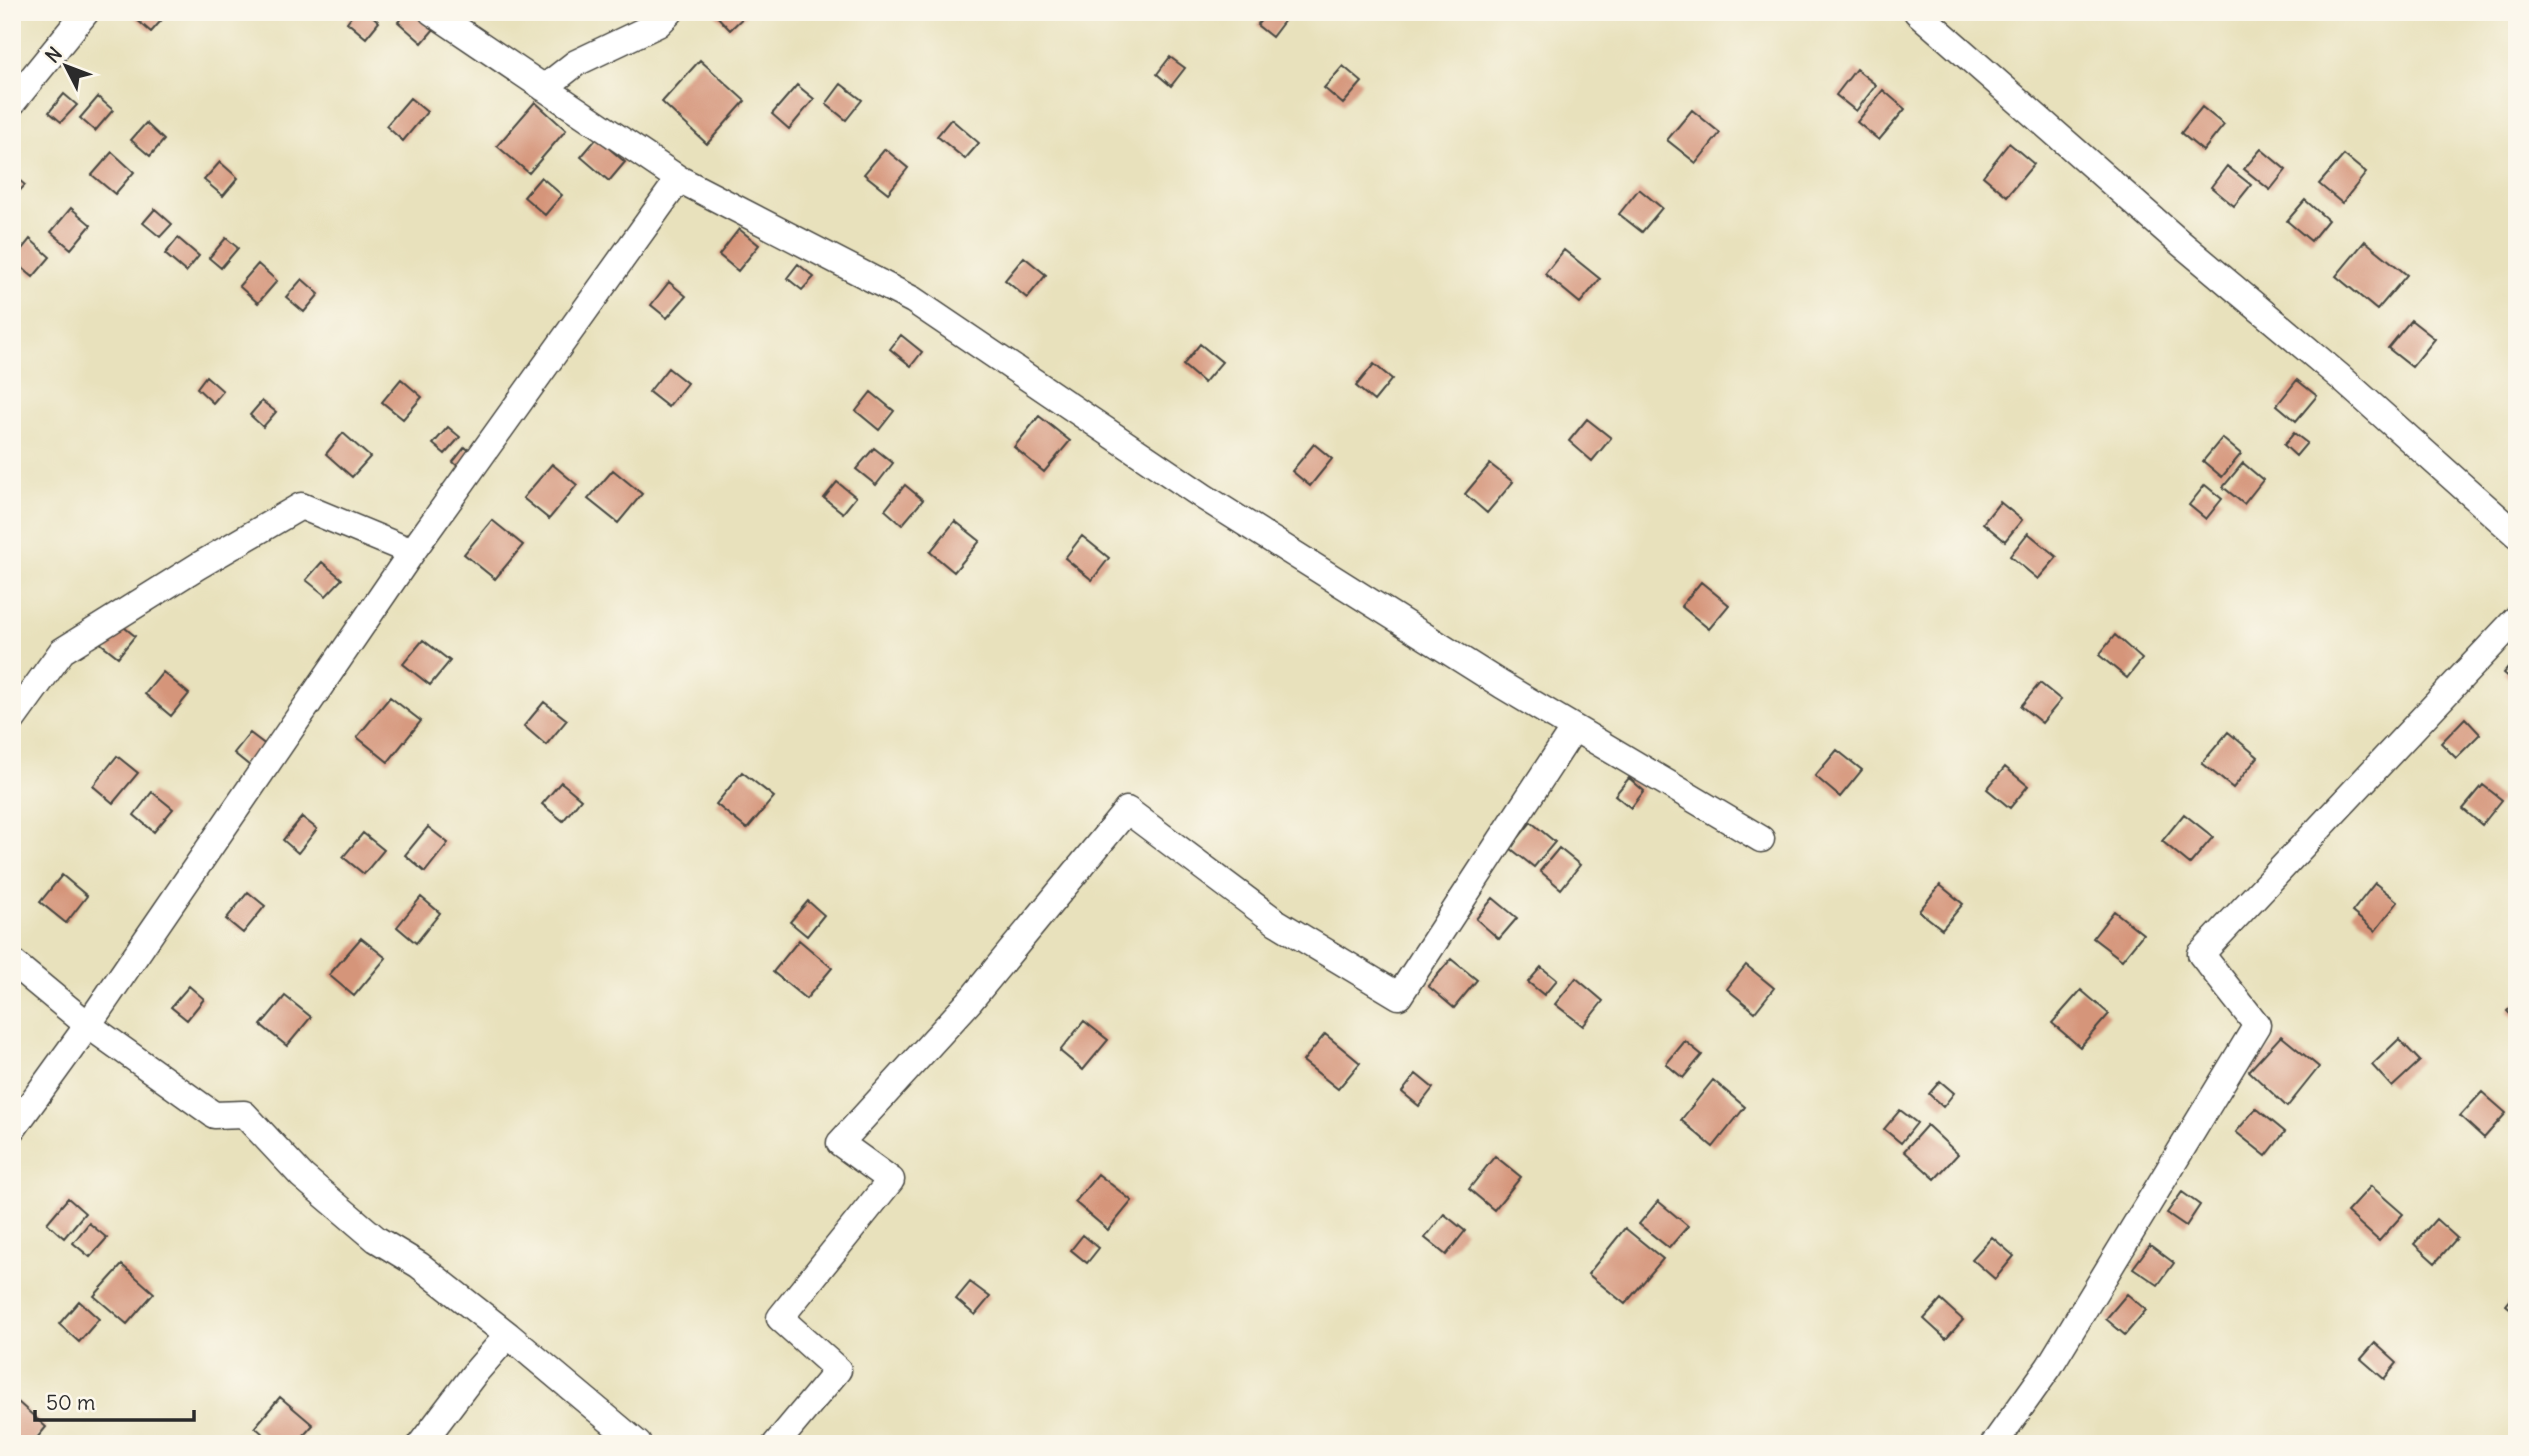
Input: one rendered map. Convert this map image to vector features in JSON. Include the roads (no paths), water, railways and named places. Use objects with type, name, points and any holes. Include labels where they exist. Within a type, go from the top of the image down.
[{"type":"street","points":[[12,103],[86,12]]},
{"type":"street","points":[[432,12],[679,179],[913,300],[1204,497],[1490,678],[1761,839]]},
{"type":"street","points":[[544,88],[576,63],[658,24],[670,12]]},
{"type":"street","points":[[1917,12],[2177,240],[2339,376],[2517,535]]},
{"type":"street","points":[[12,1130],[88,1025],[412,552],[679,179]]},
{"type":"street","points":[[12,720],[62,652],[198,566],[302,506],[412,552]]},
{"type":"street","points":[[1994,1444],[2049,1367],[2257,1025],[2201,954],[2517,618]]},
{"type":"street","points":[[776,1444],[838,1370],[780,1318],[891,1180],[841,1143],[969,1002],[1127,810],[1276,922],[1399,996],[1573,728]]},
{"type":"street","points":[[12,962],[88,1025],[214,1115],[244,1114],[302,1176],[376,1239],[419,1265],[508,1335],[638,1444]]},
{"type":"street","points":[[421,1444],[508,1335]]}]
